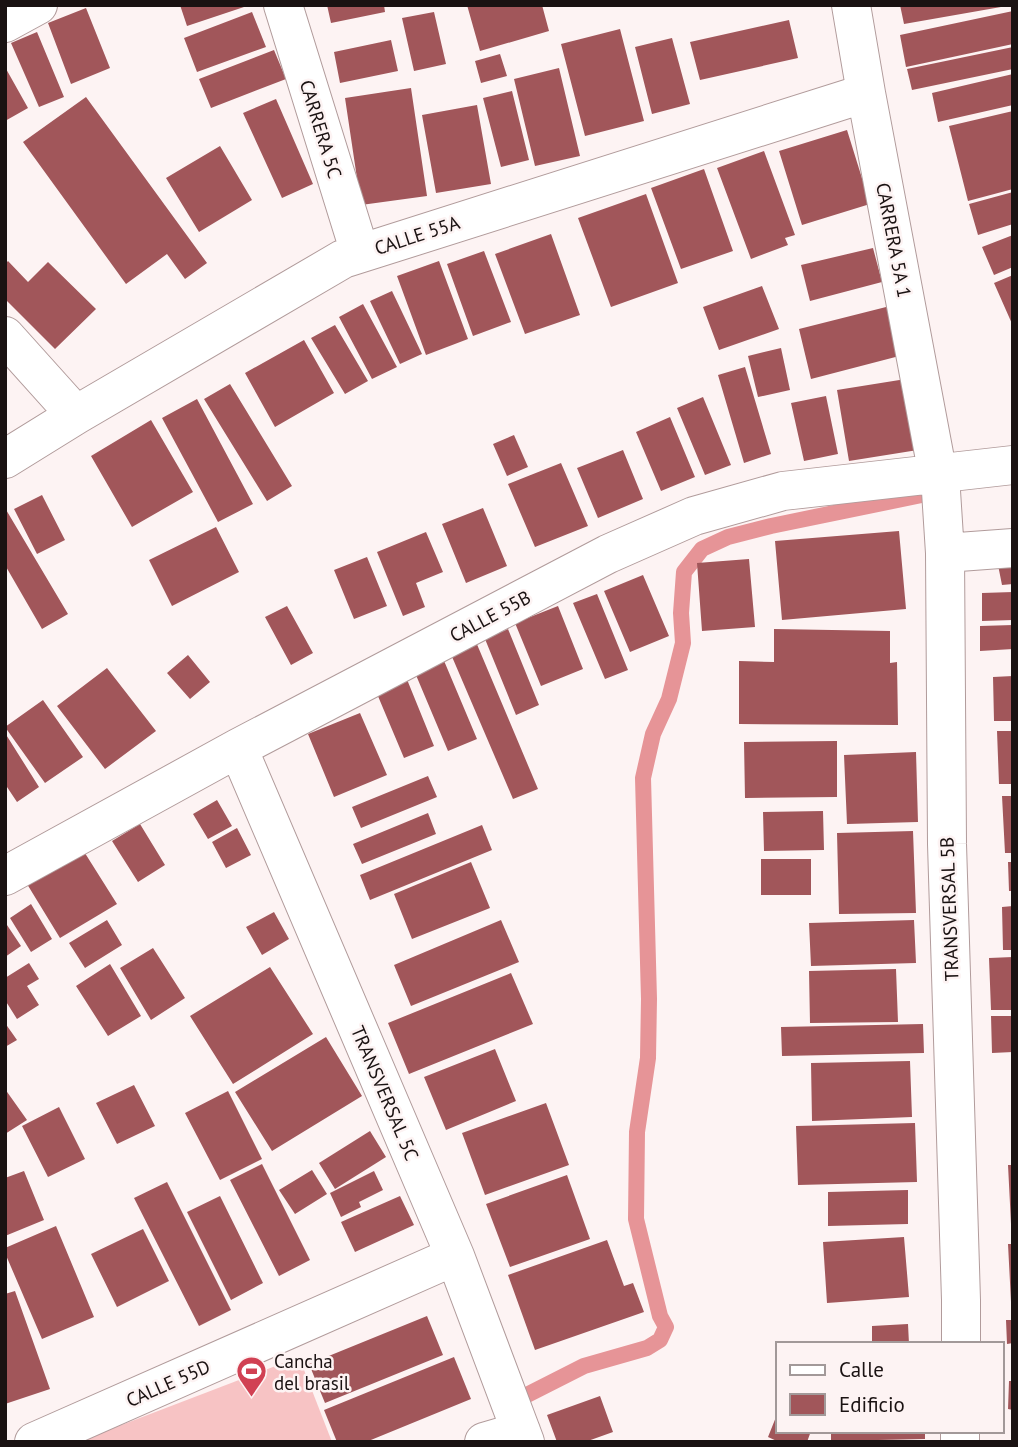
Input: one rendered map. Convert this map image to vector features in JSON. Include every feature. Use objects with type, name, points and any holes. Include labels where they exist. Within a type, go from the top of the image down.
[{"type":"street","points":[[5,23],[38,5]]},
{"type":"street","name":"CARRERA 5C","points":[[283,5],[360,253]]},
{"type":"street","name":"CARRERA 5A 1","points":[[852,5],[866,93],[939,474]]},
{"type":"street","name":"CALLE 55A","points":[[5,459],[343,259],[866,93]]},
{"type":"street","points":[[5,336],[76,415]]},
{"type":"street","name":"CALLE 55B","points":[[5,876],[238,748],[608,554],[694,516],[783,491],[1013,465]]},
{"type":"street","name":"TRANSVERSAL 5B","points":[[939,474],[945,553],[947,844],[961,1342]]},
{"type":"street","points":[[945,553],[1013,548]]},
{"type":"street","name":"TRANSVERSAL 5C","points":[[238,748],[455,1256],[523,1436]]},
{"type":"street","name":"CALLE 55D","points":[[34,1442],[455,1256]]},
{"type":"street","points":[[484,1442],[523,1436]]},
{"type":"shaded area","name":"Cancha del brasil","points":[[299,1357],[332,1442],[77,1442]]},
{"type":"building","points":[[180,5],[247,5],[247,6],[187,26]]},
{"type":"building","points":[[327,5],[384,5],[385,12],[331,23]]},
{"type":"building","points":[[467,5],[542,5],[549,31],[480,51]]},
{"type":"building","points":[[900,5],[1001,5],[1001,7],[904,24]]},
{"type":"building","points":[[86,8],[110,68],[71,84],[48,23]]},
{"type":"building","points":[[1013,11],[1013,44],[906,67],[900,35]]},
{"type":"building","points":[[252,12],[266,47],[197,72],[184,38]]},
{"type":"building","points":[[434,12],[446,64],[414,71],[402,18]]},
{"type":"building","points":[[789,20],[798,58],[700,80],[690,42]]},
{"type":"building","points":[[620,29],[644,121],[585,136],[561,44]]},
{"type":"building","points":[[37,32],[64,97],[39,107],[11,43]]},
{"type":"building","points":[[672,38],[690,104],[652,114],[635,47]]},
{"type":"building","points":[[391,40],[398,71],[340,83],[334,52]]},
{"type":"building","points":[[1013,47],[1013,69],[912,90],[907,69]]},
{"type":"building","points":[[274,50],[286,79],[211,108],[199,79]]},
{"type":"building","points":[[500,54],[507,76],[481,83],[475,61]]},
{"type":"building","points":[[5,67],[28,108],[5,121]]},
{"type":"building","points":[[559,68],[580,156],[535,166],[514,79]]},
{"type":"building","points":[[1013,74],[1013,105],[938,122],[932,93]]},
{"type":"building","points":[[411,88],[427,196],[361,205],[345,98]]},
{"type":"building","points":[[512,91],[529,160],[501,167],[483,98]]},
{"type":"building","points":[[86,97],[207,263],[185,279],[167,254],[126,284],[23,142]]},
{"type":"building","points":[[276,99],[313,184],[282,198],[243,113]]},
{"type":"building","points":[[477,105],[491,184],[436,193],[422,115]]},
{"type":"building","points":[[1013,111],[1013,189],[968,201],[949,126]]},
{"type":"building","points":[[847,130],[870,204],[802,225],[779,151]]},
{"type":"building","points":[[220,146],[252,200],[199,232],[166,178]]},
{"type":"building","points":[[764,151],[795,235],[785,238],[788,245],[751,259],[717,168]]},
{"type":"building","points":[[704,169],[733,251],[681,269],[651,188]]},
{"type":"building","points":[[1013,192],[1013,224],[978,235],[969,204]]},
{"type":"building","points":[[646,194],[678,283],[611,307],[578,218]]},
{"type":"building","points":[[551,234],[580,315],[525,334],[495,254]]},
{"type":"building","points":[[1013,235],[1013,267],[994,275],[982,247]]},
{"type":"building","points":[[873,248],[882,282],[810,301],[801,265]]},
{"type":"building","points":[[484,251],[511,322],[473,336],[447,264]]},
{"type":"building","points":[[8,261],[28,282],[48,262],[96,309],[55,349],[5,299],[5,264]]},
{"type":"building","points":[[439,261],[468,339],[426,355],[397,276]]},
{"type":"building","points":[[1013,275],[1013,326],[994,283]]},
{"type":"building","points":[[762,286],[779,329],[719,350],[703,307]]},
{"type":"building","points":[[392,291],[422,354],[400,364],[370,301]]},
{"type":"building","points":[[363,304],[397,367],[372,379],[339,317]]},
{"type":"building","points":[[894,305],[907,354],[811,379],[799,329]]},
{"type":"building","points":[[335,325],[368,381],[345,394],[311,338]]},
{"type":"building","points":[[304,340],[334,393],[275,427],[245,373]]},
{"type":"building","points":[[781,348],[790,390],[758,397],[748,356]]},
{"type":"building","points":[[745,367],[771,454],[744,463],[718,375]]},
{"type":"building","points":[[912,378],[924,449],[849,461],[837,390]]},
{"type":"building","points":[[230,384],[292,486],[267,501],[204,399]]},
{"type":"building","points":[[826,396],[838,454],[804,461],[791,403]]},
{"type":"building","points":[[703,397],[731,465],[705,475],[677,408]]},
{"type":"building","points":[[197,399],[253,504],[218,522],[162,418]]},
{"type":"building","points":[[670,417],[695,477],[661,491],[636,432]]},
{"type":"building","points":[[151,420],[193,492],[132,527],[91,456]]},
{"type":"building","points":[[514,435],[528,467],[507,476],[493,444]]},
{"type":"building","points":[[623,450],[643,499],[598,518],[577,468]]},
{"type":"building","points":[[561,463],[588,526],[535,547],[508,484]]},
{"type":"building","points":[[42,495],[65,540],[37,554],[14,509]]},
{"type":"building","points":[[5,508],[68,614],[42,629],[5,565]]},
{"type":"building","points":[[483,508],[507,566],[466,583],[442,524]]},
{"type":"building","points":[[216,527],[239,572],[172,606],[149,560]]},
{"type":"building","points":[[899,531],[906,609],[782,620],[775,541]]},
{"type":"building","points":[[426,532],[443,572],[416,583],[425,607],[403,616],[377,552]]},
{"type":"building","points":[[367,557],[387,606],[354,619],[334,570]]},
{"type":"building","points":[[749,559],[755,627],[702,631],[697,563]]},
{"type":"building","points":[[1013,564],[1013,584],[1002,585],[998,565]]},
{"type":"building","points":[[643,575],[669,636],[630,652],[604,591]]},
{"type":"building","points":[[1013,592],[1013,620],[982,621],[982,593]]},
{"type":"building","points":[[597,594],[628,670],[605,679],[573,603]]},
{"type":"building","points":[[287,606],[313,653],[291,665],[265,617]]},
{"type":"building","points":[[558,606],[583,669],[541,686],[515,623]]},
{"type":"building","points":[[1013,625],[1013,649],[980,651],[980,626]]},
{"type":"building","points":[[508,629],[539,705],[516,715],[485,639]]},
{"type":"building","points":[[774,629],[890,631],[890,663],[897,662],[898,725],[739,724],[739,661],[774,662]]},
{"type":"building","points":[[476,642],[538,789],[513,799],[450,652]]},
{"type":"building","points":[[188,655],[210,682],[190,699],[167,673]]},
{"type":"building","points":[[442,656],[477,739],[448,751],[413,668]]},
{"type":"building","points":[[107,668],[156,731],[105,769],[57,706]]},
{"type":"building","points":[[1013,676],[1013,721],[994,721],[993,677]]},
{"type":"building","points":[[406,677],[434,746],[404,758],[375,689]]},
{"type":"building","points":[[43,700],[83,757],[45,783],[5,727]]},
{"type":"building","points":[[360,713],[387,775],[334,797],[308,734]]},
{"type":"building","points":[[997,731],[1013,731],[1013,784],[999,784]]},
{"type":"building","points":[[5,733],[39,787],[17,802],[5,784]]},
{"type":"building","points":[[837,741],[837,797],[745,798],[744,742]]},
{"type":"building","points":[[916,752],[918,822],[847,824],[844,755]]},
{"type":"building","points":[[428,776],[437,797],[361,828],[352,807]]},
{"type":"building","points":[[1002,796],[1013,796],[1013,853],[1005,853]]},
{"type":"building","points":[[217,800],[232,826],[208,839],[193,814]]},
{"type":"building","points":[[823,811],[824,850],[764,851],[763,812]]},
{"type":"building","points":[[428,813],[436,834],[362,864],[353,844]]},
{"type":"building","points":[[140,824],[165,865],[138,882],[112,841]]},
{"type":"building","points":[[482,825],[492,850],[370,900],[360,875]]},
{"type":"building","points":[[237,828],[251,855],[226,868],[212,842]]},
{"type":"building","points":[[913,831],[916,913],[839,914],[837,833]]},
{"type":"building","points":[[83,850],[117,904],[60,938],[27,884]]},
{"type":"building","points":[[761,859],[811,859],[811,895],[761,895]]},
{"type":"building","points":[[471,862],[490,908],[412,939],[394,894]]},
{"type":"building","points":[[1008,862],[1013,862],[1013,891],[1009,891]]},
{"type":"building","points":[[31,904],[52,939],[31,952],[10,918]]},
{"type":"building","points":[[1013,906],[1013,950],[1003,950],[1002,907]]},
{"type":"building","points":[[274,912],[289,939],[262,955],[246,927]]},
{"type":"building","points":[[107,920],[122,945],[85,968],[69,943]]},
{"type":"building","points":[[501,920],[519,962],[411,1006],[394,965]]},
{"type":"building","points":[[914,920],[916,963],[811,966],[809,923]]},
{"type":"building","points":[[5,922],[21,946],[5,957]]},
{"type":"building","points":[[153,948],[185,998],[151,1020],[120,968]]},
{"type":"building","points":[[1013,957],[1013,1010],[991,1010],[989,958]]},
{"type":"building","points":[[29,963],[39,979],[27,986],[39,1005],[17,1019],[5,1000],[5,978]]},
{"type":"building","points":[[110,964],[141,1016],[108,1036],[76,986]]},
{"type":"building","points":[[270,967],[313,1034],[233,1084],[190,1016]]},
{"type":"building","points":[[896,969],[898,1022],[810,1023],[809,971]]},
{"type":"building","points":[[511,973],[533,1024],[409,1074],[388,1023]]},
{"type":"building","points":[[991,1016],[1013,1016],[1013,1052],[992,1053]]},
{"type":"building","points":[[5,1023],[17,1040],[5,1047]]},
{"type":"building","points":[[923,1024],[924,1053],[782,1056],[781,1027]]},
{"type":"building","points":[[326,1037],[362,1096],[272,1151],[235,1092]]},
{"type":"building","points":[[495,1049],[516,1101],[446,1130],[424,1077]]},
{"type":"building","points":[[910,1061],[912,1117],[812,1121],[811,1063]]},
{"type":"building","points":[[134,1085],[155,1126],[117,1144],[96,1103]]},
{"type":"building","points":[[5,1089],[27,1120],[5,1134]]},
{"type":"building","points":[[228,1091],[262,1159],[220,1180],[185,1113]]},
{"type":"building","points":[[546,1103],[569,1165],[485,1195],[462,1133]]},
{"type":"building","points":[[59,1107],[85,1159],[48,1177],[22,1126]]},
{"type":"building","points":[[915,1123],[917,1182],[798,1185],[796,1126]]},
{"type":"building","points":[[370,1131],[386,1157],[335,1189],[319,1163]]},
{"type":"building","points":[[262,1164],[310,1260],[279,1276],[230,1180]]},
{"type":"building","points":[[1008,1165],[1013,1165],[1013,1224],[1011,1224]]},
{"type":"building","points":[[312,1170],[327,1194],[295,1214],[279,1190]]},
{"type":"building","points":[[24,1171],[44,1220],[5,1236],[5,1178]]},
{"type":"building","points":[[374,1171],[383,1190],[359,1202],[361,1207],[341,1217],[330,1193]]},
{"type":"building","points":[[567,1175],[590,1239],[510,1267],[486,1204]]},
{"type":"building","points":[[167,1182],[231,1310],[199,1326],[134,1198]]},
{"type":"building","points":[[908,1190],[908,1224],[828,1226],[828,1192]]},
{"type":"building","points":[[220,1196],[263,1283],[231,1300],[187,1212]]},
{"type":"building","points":[[400,1196],[414,1225],[355,1252],[341,1222]]},
{"type":"building","points":[[56,1226],[94,1317],[42,1339],[5,1248]]},
{"type":"building","points":[[143,1229],[169,1281],[117,1307],[91,1254]]},
{"type":"building","points":[[904,1237],[909,1297],[827,1303],[823,1242]]},
{"type":"building","points":[[607,1240],[624,1286],[633,1283],[644,1312],[535,1350],[508,1275]]},
{"type":"building","points":[[1008,1244],[1013,1244],[1013,1302],[1011,1302]]},
{"type":"building","points":[[15,1291],[50,1389],[5,1404],[5,1294]]},
{"type":"building","points":[[427,1316],[443,1355],[325,1403],[309,1364]]},
{"type":"building","points":[[1006,1320],[1013,1320],[1013,1343],[1007,1344]]},
{"type":"building","points":[[908,1324],[909,1342],[872,1342],[872,1326]]},
{"type":"building","points":[[454,1357],[471,1399],[366,1442],[337,1442],[324,1410]]},
{"type":"building","points":[[1009,1381],[1013,1381],[1013,1410],[1008,1409]]},
{"type":"building","points":[[600,1396],[613,1432],[585,1442],[557,1442],[547,1415]]},
{"type":"building","points":[[776,1417],[776,1433],[810,1433],[807,1442],[779,1442],[768,1437]]},
{"type":"building","points":[[831,1433],[925,1433],[925,1439],[831,1441]]},
{"type":"waterway","points":[[511,1403],[584,1366],[647,1348],[660,1340],[666,1327],[660,1316],[636,1219],[637,1132],[648,1058],[649,999],[643,778],[653,734],[669,699],[683,643],[681,613],[684,572],[702,549],[728,537],[941,491]]},
{"type":"place","name":"Cancha del brasil","points":[[251,1399]]}]
